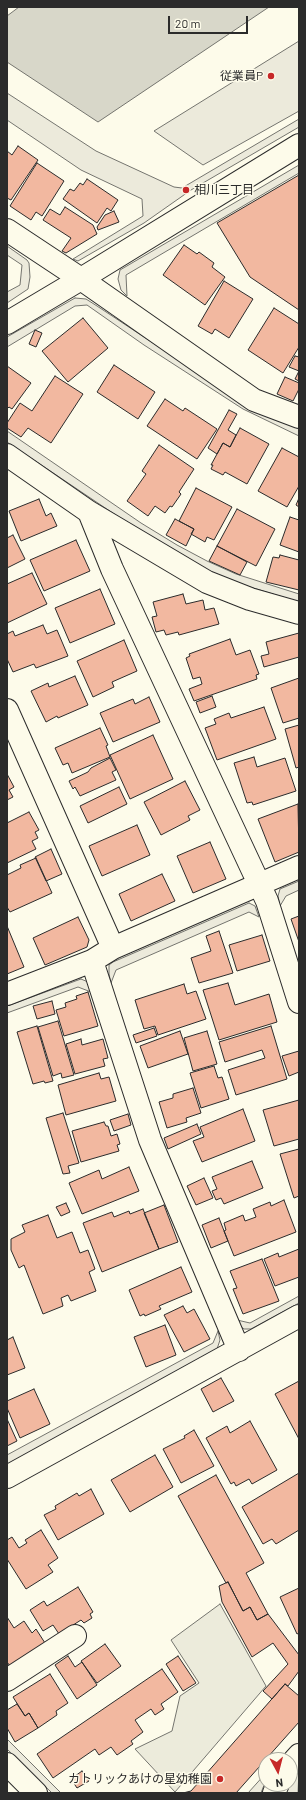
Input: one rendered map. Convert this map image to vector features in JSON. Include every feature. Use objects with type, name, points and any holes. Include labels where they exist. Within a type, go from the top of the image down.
[{"type":"street","points":[[7,322],[81,279],[299,145]]},
{"type":"street","points":[[7,230],[81,279],[254,400],[299,418]]},
{"type":"street","points":[[7,455],[89,512],[207,582],[250,599],[299,612]]},
{"type":"street","points":[[89,512],[112,569],[258,885],[267,901],[299,1002]]},
{"type":"street","points":[[7,710],[113,948]]},
{"type":"street","points":[[7,994],[92,961],[113,948],[299,866]]},
{"type":"street","points":[[92,961],[150,1140],[239,1350]]},
{"type":"street","points":[[7,1477],[299,1316]]},
{"type":"street","points":[[7,1680],[75,1636]]},
{"type":"street","points":[[7,1764],[36,1793]]},
{"type":"shaded area","points":[[19,7],[269,7],[98,122],[7,62],[7,16]]},
{"type":"shaded area","name":"従業員P","points":[[299,41],[299,111],[203,165],[154,131]]},
{"type":"shaded area","points":[[7,93],[96,151],[174,187],[182,188],[299,119],[299,127],[191,190],[144,223],[78,261],[73,259],[143,216],[142,199],[81,170],[7,120]]},
{"type":"shaded area","points":[[299,165],[299,173],[126,275],[127,296],[121,290],[118,279],[120,270]]},
{"type":"shaded area","points":[[7,246],[27,260],[29,263],[30,277],[28,289],[7,303],[7,292],[20,285],[22,265],[7,255]]},
{"type":"shaded area","points":[[75,298],[86,299],[241,401],[299,429],[299,436],[243,409],[144,345],[87,305],[75,306],[7,347],[7,337]]},
{"type":"shaded area","points":[[7,431],[141,523],[177,545],[236,574],[299,594],[299,602],[224,578],[193,563],[144,534],[7,442]]},
{"type":"shaded area","points":[[299,881],[299,890],[286,896],[280,906],[278,896],[280,889]]},
{"type":"shaded area","points":[[249,903],[255,906],[259,917],[249,912],[116,970],[111,983],[109,965],[113,962]]},
{"type":"shaded area","points":[[81,979],[88,982],[91,992],[78,987],[7,1013],[7,1006]]},
{"type":"shaded area","points":[[299,1296],[299,1303],[251,1329],[244,1329],[240,1326],[237,1320],[250,1323]]},
{"type":"shaded area","points":[[218,1331],[220,1340],[217,1349],[7,1465],[7,1455],[213,1343]]},
{"type":"shaded area","points":[[220,1604],[266,1686],[175,1792],[135,1749],[172,1731],[180,1696],[199,1683],[171,1640]]},
{"type":"shaded area","points":[[7,1739],[61,1793],[52,1793],[7,1749]]},
{"type":"shaded area","points":[[299,1769],[298,1793],[285,1793],[298,1792]]},
{"type":"shaded area","points":[[258,1782],[258,1792],[261,1793],[248,1793]]},
{"type":"building","points":[[18,146],[38,160],[11,200],[7,198],[7,151],[12,155]]},
{"type":"building","points":[[37,163],[64,181],[42,216],[36,212],[31,220],[10,206]]},
{"type":"building","points":[[299,175],[299,310],[250,277],[217,223]]},
{"type":"building","points":[[87,179],[118,200],[111,211],[107,208],[97,223],[63,199],[70,189],[74,191],[80,183],[83,185]]},
{"type":"building","points":[[65,207],[93,225],[97,234],[66,253],[62,251],[71,238],[43,220],[50,209],[60,215]]},
{"type":"building","points":[[114,211],[119,222],[98,230],[97,227],[105,215]]},
{"type":"building","points":[[184,245],[197,254],[199,252],[214,263],[212,267],[225,277],[205,305],[163,275]]},
{"type":"building","points":[[224,281],[253,299],[229,338],[215,329],[212,334],[198,326]]},
{"type":"building","points":[[274,308],[299,324],[299,347],[283,373],[248,350]]},
{"type":"building","points":[[83,318],[108,348],[68,382],[42,351]]},
{"type":"building","points":[[35,330],[42,333],[36,347],[29,344]]},
{"type":"building","points":[[295,356],[299,357],[299,371],[289,367]]},
{"type":"building","points":[[114,365],[155,392],[138,419],[97,392]]},
{"type":"building","points":[[7,366],[31,383],[12,409],[9,407],[7,409]]},
{"type":"building","points":[[299,371],[299,381],[295,379]]},
{"type":"building","points":[[55,376],[83,394],[51,443],[28,428],[21,437],[7,428],[7,423],[20,403],[32,411]]},
{"type":"building","points":[[285,377],[299,383],[299,389],[293,401],[277,394]]},
{"type":"building","points":[[165,399],[183,411],[185,408],[217,429],[197,459],[147,426]]},
{"type":"building","points":[[229,410],[237,414],[228,430],[236,435],[230,447],[223,443],[217,454],[208,448]]},
{"type":"building","points":[[240,428],[269,444],[247,484],[225,472],[223,475],[211,469],[213,465],[211,465],[223,443],[230,447]]},
{"type":"building","points":[[159,445],[194,469],[179,492],[181,494],[172,507],[170,506],[165,513],[155,506],[148,516],[127,501],[146,474],[142,471]]},
{"type":"building","points":[[282,448],[299,457],[299,486],[287,507],[258,491]]},
{"type":"building","points":[[196,488],[232,507],[214,540],[207,537],[205,542],[191,534],[194,529],[179,521]]},
{"type":"building","points":[[299,498],[299,507],[296,505]]},
{"type":"building","points":[[39,499],[46,516],[51,513],[57,526],[21,541],[9,511]]},
{"type":"building","points":[[237,509],[275,529],[256,566],[217,546]]},
{"type":"building","points":[[290,517],[299,520],[299,552],[280,545]]},
{"type":"building","points":[[175,519],[194,529],[186,546],[166,535]]},
{"type":"building","points":[[13,535],[25,559],[7,568],[7,538]]},
{"type":"building","points":[[76,540],[90,571],[44,591],[30,560]]},
{"type":"building","points":[[217,546],[247,562],[240,575],[209,561]]},
{"type":"building","points":[[280,555],[299,560],[299,590],[266,582],[273,557],[279,558]]},
{"type":"building","points":[[32,573],[47,604],[7,623],[7,584]]},
{"type":"building","points":[[100,589],[115,624],[70,643],[55,608]]},
{"type":"building","points":[[183,594],[186,604],[203,600],[205,610],[214,608],[219,624],[179,635],[178,632],[166,635],[164,630],[156,632],[152,617],[157,616],[153,602]]},
{"type":"building","points":[[43,625],[47,634],[57,630],[68,656],[36,668],[34,664],[13,672],[7,659],[7,634],[13,631],[15,636]]},
{"type":"building","points":[[299,633],[299,657],[264,667],[261,656],[269,654],[266,642]]},
{"type":"building","points":[[230,639],[236,655],[250,650],[259,674],[256,675],[257,679],[194,701],[189,689],[202,684],[200,677],[193,679],[186,658],[190,656],[189,654]]},
{"type":"building","points":[[124,640],[137,671],[112,682],[114,687],[93,697],[77,661]]},
{"type":"building","points":[[75,676],[88,705],[58,718],[57,716],[46,722],[31,691],[48,683],[49,687]]},
{"type":"building","points":[[299,678],[299,718],[283,723],[271,688]]},
{"type":"building","points":[[212,696],[216,707],[200,713],[196,702]]},
{"type":"building","points":[[149,697],[160,722],[113,742],[100,713],[133,699],[135,704]]},
{"type":"building","points":[[264,707],[276,739],[217,760],[205,728],[216,724],[214,719],[229,713],[231,718]]},
{"type":"building","points":[[299,725],[299,767],[296,768],[285,729]]},
{"type":"building","points":[[100,728],[108,745],[106,746],[110,757],[72,773],[68,763],[63,765],[55,748]]},
{"type":"building","points":[[153,735],[173,779],[130,799],[110,755]]},
{"type":"building","points":[[254,757],[257,767],[285,758],[296,791],[253,805],[252,802],[247,803],[234,763]]},
{"type":"building","points":[[110,758],[116,770],[112,772],[116,780],[80,796],[75,787],[73,789],[69,781],[88,772],[91,768]]},
{"type":"building","points":[[7,774],[14,787],[9,790],[13,797],[7,800]]},
{"type":"building","points":[[185,781],[200,810],[188,816],[190,820],[161,835],[144,802]]},
{"type":"building","points":[[119,787],[127,804],[88,823],[80,806]]},
{"type":"building","points":[[298,804],[299,852],[275,862],[258,819]]},
{"type":"building","points":[[29,812],[39,830],[35,832],[38,838],[32,841],[36,849],[7,863],[7,823]]},
{"type":"building","points":[[137,825],[150,855],[102,876],[89,846]]},
{"type":"building","points":[[210,842],[226,879],[193,893],[177,856]]},
{"type":"building","points":[[51,849],[62,874],[46,881],[35,857]]},
{"type":"building","points":[[36,858],[52,893],[10,912],[7,907],[7,875],[21,868],[20,865]]},
{"type":"building","points":[[162,874],[175,901],[131,921],[119,894]]},
{"type":"building","points":[[299,916],[299,942],[291,919]]},
{"type":"building","points":[[78,917],[89,940],[87,947],[45,965],[33,938]]},
{"type":"building","points":[[7,926],[24,967],[7,974]]},
{"type":"building","points":[[219,931],[233,973],[199,983],[191,958],[211,951],[206,936]]},
{"type":"building","points":[[262,935],[270,961],[237,971],[229,945]]},
{"type":"building","points":[[228,983],[235,1005],[269,994],[277,1022],[219,1040],[203,990]]},
{"type":"building","points":[[184,984],[187,994],[196,991],[206,1019],[158,1035],[155,1026],[144,1029],[135,1000]]},
{"type":"building","points":[[88,992],[98,1026],[64,1036],[56,1010],[66,1007],[65,1003],[77,999],[76,996]]},
{"type":"building","points":[[52,1001],[55,1014],[37,1019],[33,1006]]},
{"type":"building","points":[[58,1021],[74,1075],[62,1078],[61,1073],[53,1076],[38,1027]]},
{"type":"building","points":[[37,1026],[53,1081],[45,1083],[44,1081],[33,1084],[17,1032]]},
{"type":"building","points":[[271,1026],[287,1079],[236,1095],[228,1070],[265,1058],[262,1050],[225,1062],[219,1042]]},
{"type":"building","points":[[154,1028],[157,1036],[136,1043],[133,1035]]},
{"type":"building","points":[[180,1031],[188,1054],[148,1068],[140,1046]]},
{"type":"building","points":[[207,1031],[217,1064],[193,1071],[184,1038]]},
{"type":"building","points":[[81,1039],[82,1045],[103,1039],[108,1058],[103,1059],[105,1066],[75,1074],[66,1044]]},
{"type":"building","points":[[299,1051],[299,1072],[289,1076],[282,1056]]},
{"type":"building","points":[[214,1066],[218,1078],[222,1077],[229,1099],[201,1108],[190,1073]]},
{"type":"building","points":[[99,1073],[101,1079],[109,1077],[116,1101],[66,1115],[58,1085]]},
{"type":"building","points":[[193,1088],[201,1113],[186,1118],[187,1122],[167,1128],[159,1102],[173,1098],[173,1094]]},
{"type":"building","points":[[299,1100],[299,1139],[274,1146],[263,1110]]},
{"type":"building","points":[[243,1109],[255,1141],[202,1162],[193,1141],[204,1137],[200,1127]]},
{"type":"building","points":[[63,1113],[79,1163],[68,1166],[70,1173],[63,1174],[46,1118]]},
{"type":"building","points":[[128,1114],[131,1125],[114,1131],[110,1120]]},
{"type":"building","points":[[104,1122],[106,1126],[108,1126],[111,1136],[117,1134],[120,1144],[117,1145],[119,1151],[81,1162],[72,1131]]},
{"type":"building","points":[[197,1124],[201,1134],[168,1149],[164,1138]]},
{"type":"building","points":[[299,1149],[299,1196],[294,1198],[280,1154]]},
{"type":"building","points":[[252,1161],[263,1188],[224,1204],[221,1198],[216,1200],[212,1191],[217,1189],[212,1177]]},
{"type":"building","points":[[129,1167],[139,1191],[82,1214],[69,1183],[99,1170],[102,1179]]},
{"type":"building","points":[[204,1178],[213,1198],[196,1205],[187,1186]]},
{"type":"building","points":[[284,1200],[296,1232],[234,1256],[224,1231],[226,1230],[224,1223],[243,1215],[245,1221],[256,1217],[253,1209],[270,1202],[271,1206]]},
{"type":"building","points":[[66,1203],[70,1212],[61,1216],[56,1207]]},
{"type":"building","points":[[164,1205],[178,1242],[159,1249],[144,1213]]},
{"type":"building","points":[[143,1209],[159,1249],[102,1272],[83,1223],[112,1212],[114,1217],[129,1211],[130,1214]]},
{"type":"building","points":[[48,1215],[57,1238],[72,1232],[80,1253],[88,1250],[95,1269],[89,1272],[96,1291],[71,1301],[68,1295],[61,1298],[63,1306],[43,1314],[24,1265],[19,1268],[11,1250],[11,1239],[25,1232],[22,1225]]},
{"type":"building","points":[[219,1218],[228,1241],[211,1248],[202,1225]]},
{"type":"building","points":[[299,1249],[299,1277],[275,1286],[264,1259],[278,1253],[279,1257]]},
{"type":"building","points":[[262,1259],[279,1301],[243,1314],[233,1289],[237,1288],[230,1271]]},
{"type":"building","points":[[181,1267],[192,1292],[159,1306],[161,1309],[145,1316],[144,1314],[140,1316],[129,1290]]},
{"type":"building","points":[[183,1306],[187,1313],[194,1309],[210,1339],[184,1352],[164,1315]]},
{"type":"building","points":[[165,1325],[176,1355],[146,1367],[134,1337]]},
{"type":"building","points":[[13,1337],[25,1368],[7,1375],[7,1340]]},
{"type":"building","points":[[221,1378],[234,1401],[213,1412],[201,1389]]},
{"type":"building","points":[[299,1381],[299,1439],[275,1394]]},
{"type":"building","points":[[34,1389],[50,1424],[20,1438],[7,1408],[7,1401]]},
{"type":"building","points":[[7,1419],[17,1441],[7,1446]]},
{"type":"building","points":[[250,1421],[277,1470],[252,1484],[249,1479],[236,1486],[234,1482],[231,1484],[206,1438],[227,1426],[230,1433]]},
{"type":"building","points":[[194,1430],[214,1466],[181,1483],[163,1449],[185,1438],[184,1436]]},
{"type":"building","points":[[155,1455],[173,1487],[130,1512],[111,1480]]},
{"type":"building","points":[[299,1473],[299,1530],[276,1544],[272,1539],[263,1544],[242,1507]]},
{"type":"building","points":[[216,1475],[264,1563],[246,1573],[268,1614],[257,1620],[250,1607],[243,1611],[228,1582],[226,1583],[178,1496]]},
{"type":"building","points":[[91,1489],[104,1514],[58,1540],[44,1515],[56,1509],[55,1506],[77,1493],[79,1496]]},
{"type":"building","points":[[41,1530],[58,1558],[48,1565],[53,1572],[26,1589],[7,1559],[7,1540],[12,1537],[19,1548],[27,1543],[25,1540]]},
{"type":"building","points":[[228,1582],[243,1611],[250,1607],[257,1620],[268,1614],[299,1655],[299,1671],[288,1686],[285,1684],[272,1699],[263,1691],[288,1664],[273,1643],[252,1657],[222,1602],[219,1586]]},
{"type":"building","points":[[78,1587],[93,1612],[90,1614],[92,1618],[84,1623],[81,1620],[59,1634],[53,1625],[43,1631],[30,1610],[44,1601],[47,1606]]},
{"type":"building","points":[[299,1588],[299,1633],[297,1634],[280,1597]]},
{"type":"building","points":[[7,1617],[14,1628],[24,1621],[32,1633],[36,1629],[45,1643],[10,1666],[7,1662]]},
{"type":"building","points":[[105,1644],[121,1666],[97,1683],[81,1661]]},
{"type":"building","points":[[68,1656],[75,1667],[82,1662],[97,1685],[77,1699],[55,1665]]},
{"type":"building","points":[[178,1656],[196,1683],[183,1691],[166,1664]]},
{"type":"building","points":[[162,1669],[178,1692],[161,1704],[164,1709],[155,1715],[151,1709],[135,1720],[143,1732],[131,1741],[133,1744],[117,1755],[111,1747],[99,1755],[95,1749],[53,1778],[37,1754]]},
{"type":"building","points":[[50,1674],[68,1703],[56,1711],[57,1715],[38,1728],[29,1713],[25,1716],[13,1697]]},
{"type":"building","points":[[285,1684],[299,1696],[299,1722],[272,1752],[258,1752],[258,1768],[236,1793],[183,1793],[191,1791]]},
{"type":"building","points":[[17,1704],[25,1716],[29,1713],[38,1728],[15,1742],[7,1728],[7,1710]]},
{"type":"building","points":[[82,1771],[89,1781],[77,1788],[71,1779]]},
{"type":"place","name":"従業員P","points":[[271,76]]},
{"type":"place","name":"相川三丁目","points":[[186,190]]},
{"type":"place","name":"カトリックあけの星幼稚園","points":[[220,1779]]}]
